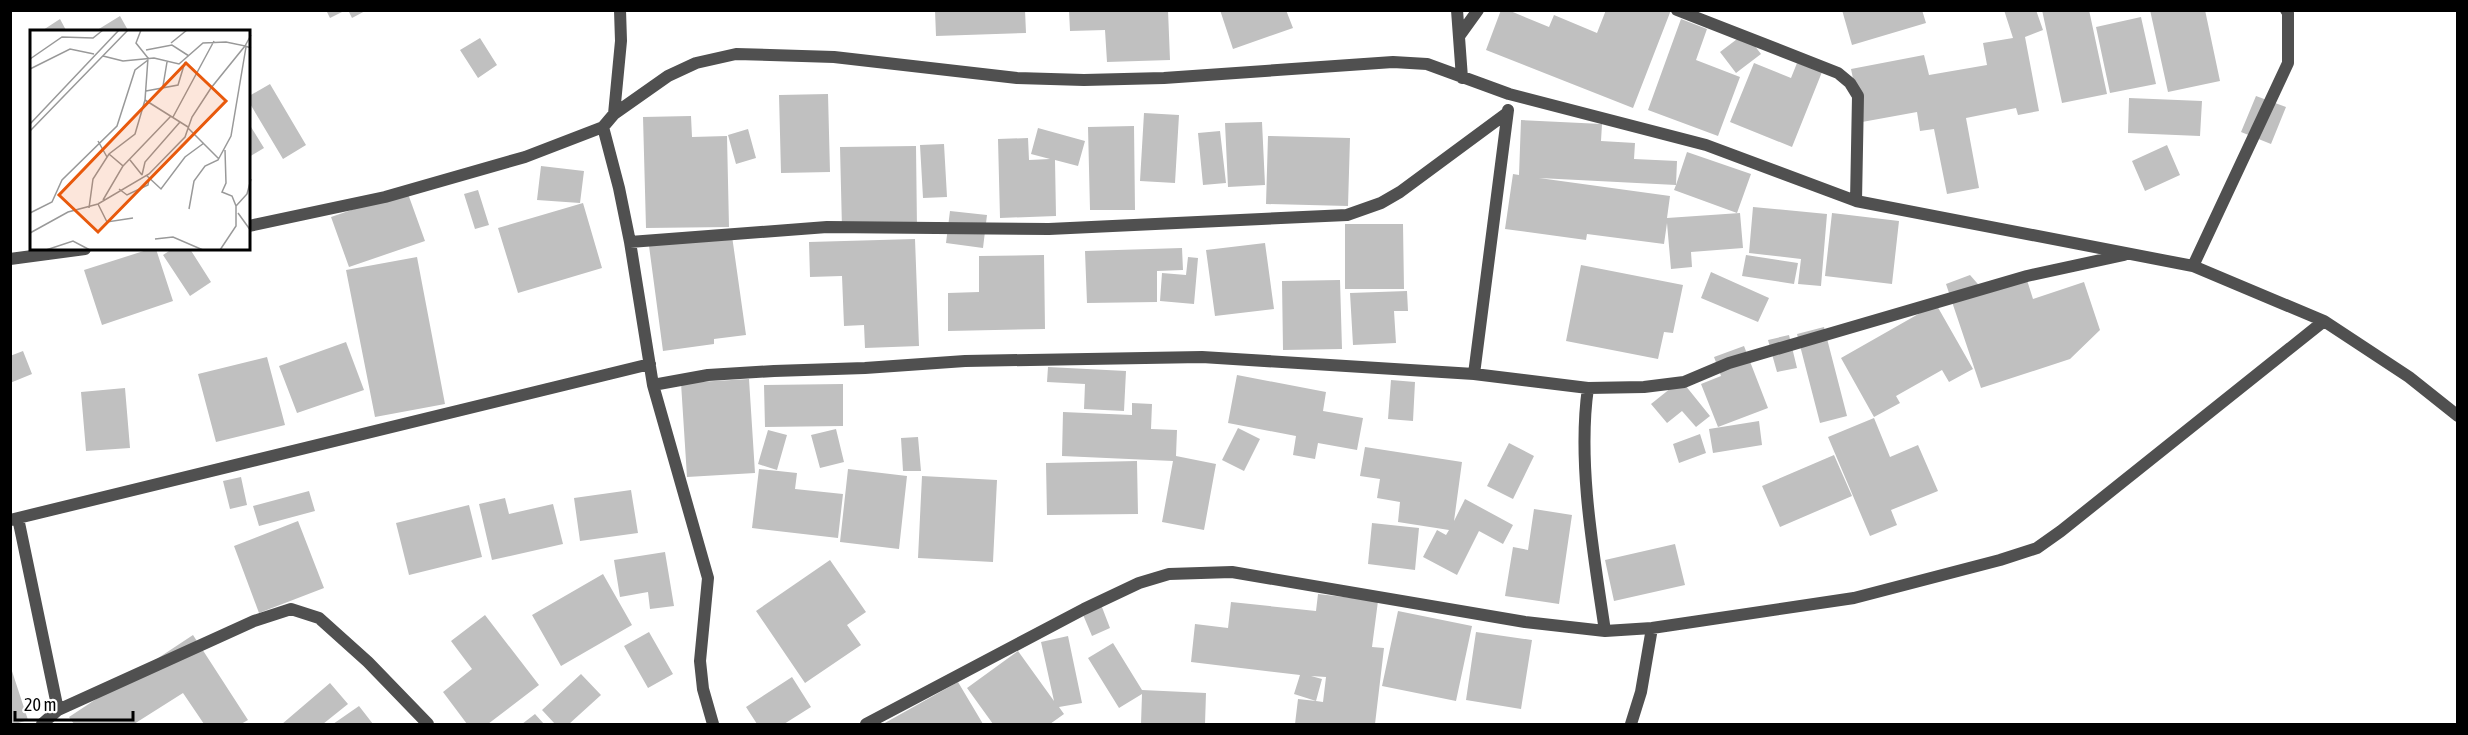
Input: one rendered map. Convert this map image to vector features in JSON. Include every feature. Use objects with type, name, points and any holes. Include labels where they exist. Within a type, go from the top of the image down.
[{"type":"street","points":[[614,114],[621,40],[620,10]]},
{"type":"street","points":[[1457,10],[1462,78]]},
{"type":"street","points":[[1460,35],[1478,10]]},
{"type":"street","points":[[1677,10],[1838,73],[1850,83],[1858,96],[1856,201]]},
{"type":"street","points":[[2193,266],[2288,63],[2288,13],[2286,10]]},
{"type":"street","points":[[250,226],[385,197],[474,174],[525,157],[603,127],[614,114],[668,76],[696,63],[736,54],[834,57],[1017,78],[1084,80],[1164,78],[1393,62],[1426,64],[1509,94],[1706,145],[1856,201],[2193,266],[2324,321],[2409,377],[2457,416]]},
{"type":"street","points":[[1474,374],[1509,94]]},
{"type":"street","points":[[630,242],[827,227],[1049,229],[1347,215],[1381,203],[1400,192],[1507,113]]},
{"type":"street","points":[[603,127],[630,242],[653,385],[708,578],[700,661],[703,689],[713,724]]},
{"type":"street","points":[[10,259],[78,250]]},
{"type":"street","points":[[653,385],[708,375],[774,370],[865,368],[965,361],[1202,357],[1474,374],[1588,387],[1644,387],[1684,382],[1729,363],[2027,276],[2129,254]]},
{"type":"street","points":[[866,724],[1084,609],[1139,583],[1169,574],[1232,572],[1525,622],[1605,631],[1652,628],[1854,598],[2000,560],[2037,548],[2324,321]]},
{"type":"street","points":[[58,710],[14,519],[650,364]]},
{"type":"street","points":[[1588,387],[1585,425],[1588,492],[1605,631]]},
{"type":"street","points":[[42,724],[58,710],[254,621],[291,609],[320,618],[368,662],[428,724]]},
{"type":"street","points":[[1631,724],[1641,693],[1652,628]]},
{"type":"building","points":[[326,10],[346,10],[330,18]]},
{"type":"building","points":[[348,10],[367,10],[352,18]]},
{"type":"building","points":[[935,10],[1025,10],[1026,33],[936,36]]},
{"type":"building","points":[[1069,10],[1168,10],[1170,60],[1107,62],[1105,30],[1070,31]]},
{"type":"building","points":[[1220,10],[1286,10],[1293,28],[1233,49]]},
{"type":"building","points":[[1501,10],[1508,10],[1549,27],[1554,15],[1597,33],[1606,10],[1671,10],[1633,108],[1486,50]]},
{"type":"building","points":[[1842,10],[1922,10],[1926,23],[1852,45]]},
{"type":"building","points":[[2004,10],[2036,10],[2043,30],[2025,37],[2039,111],[2018,115],[2016,108],[1966,118],[1979,188],[1947,194],[1934,129],[1920,131],[1917,112],[1862,122],[1851,69],[1924,55],[1929,75],[1987,65],[1983,43],[2013,38]]},
{"type":"building","points":[[2042,10],[2089,10],[2107,94],[2062,103]]},
{"type":"building","points":[[2150,10],[2205,10],[2220,81],[2168,92]]},
{"type":"building","points":[[120,16],[128,30],[97,30]]},
{"type":"building","points":[[2141,17],[2156,84],[2110,93],[2096,27]]},
{"type":"building","points":[[60,19],[66,30],[43,30]]},
{"type":"building","points":[[1681,19],[1707,29],[1696,60],[1740,77],[1718,136],[1648,110]]},
{"type":"building","points":[[1745,33],[1761,54],[1736,73],[1720,52]]},
{"type":"building","points":[[480,38],[497,65],[478,78],[460,50]]},
{"type":"building","points":[[1754,63],[1791,78],[1797,63],[1822,72],[1792,147],[1730,122]]},
{"type":"building","points":[[270,84],[306,145],[283,159],[250,104],[250,95]]},
{"type":"building","points":[[828,94],[830,172],[781,173],[779,95]]},
{"type":"building","points":[[2256,96],[2286,107],[2271,144],[2241,132]]},
{"type":"building","points":[[2129,98],[2202,101],[2200,136],[2128,133]]},
{"type":"building","points":[[1144,113],[1179,115],[1175,183],[1140,181]]},
{"type":"building","points":[[691,116],[692,137],[727,136],[729,227],[646,228],[643,117]]},
{"type":"building","points":[[1521,120],[1602,124],[1601,141],[1635,143],[1634,159],[1677,161],[1676,185],[1539,178],[1670,196],[1667,218],[1740,213],[1743,248],[1691,252],[1692,267],[1671,269],[1667,223],[1664,244],[1587,234],[1586,240],[1505,229],[1513,174],[1519,175]]},
{"type":"building","points":[[1262,122],[1265,185],[1228,187],[1225,123]]},
{"type":"building","points":[[1134,126],[1135,210],[1090,210],[1088,127]]},
{"type":"building","points":[[250,128],[264,148],[250,156]]},
{"type":"building","points":[[1038,128],[1085,141],[1078,166],[1055,160],[1056,216],[1000,218],[998,139],[1028,138],[1029,160],[1050,159],[1031,154]]},
{"type":"building","points":[[748,129],[756,158],[736,164],[728,135]]},
{"type":"building","points":[[1220,131],[1226,183],[1203,185],[1198,133]]},
{"type":"building","points":[[1268,136],[1350,138],[1348,206],[1266,204]]},
{"type":"building","points":[[944,144],[947,197],[923,198],[920,145]]},
{"type":"building","points":[[2167,145],[2180,175],[2145,191],[2132,161]]},
{"type":"building","points":[[916,146],[917,229],[842,229],[840,147]]},
{"type":"building","points":[[1687,152],[1751,174],[1737,213],[1674,190]]},
{"type":"building","points":[[541,166],[584,171],[580,203],[537,200]]},
{"type":"building","points":[[478,190],[489,225],[475,229],[464,194]]},
{"type":"building","points":[[407,191],[425,241],[349,267],[331,217]]},
{"type":"building","points":[[583,203],[602,268],[518,293],[498,228]]},
{"type":"building","points":[[1753,207],[1827,214],[1821,286],[1798,284],[1801,259],[1749,253]]},
{"type":"building","points":[[950,211],[987,215],[983,248],[946,243]]},
{"type":"building","points":[[1832,213],[1899,221],[1892,284],[1825,276]]},
{"type":"building","points":[[1345,224],[1403,224],[1404,289],[1345,289]]},
{"type":"building","points":[[732,236],[746,335],[714,339],[714,344],[663,351],[649,246]]},
{"type":"building","points":[[915,239],[919,346],[865,348],[864,325],[844,326],[842,276],[810,277],[809,242]]},
{"type":"building","points":[[1265,243],[1274,309],[1215,316],[1206,250]]},
{"type":"building","points":[[1182,248],[1183,270],[1157,271],[1157,302],[1087,303],[1085,251]]},
{"type":"building","points":[[147,250],[156,250],[173,301],[102,325],[84,270]]},
{"type":"building","points":[[170,250],[191,250],[211,282],[190,296],[163,255]]},
{"type":"building","points":[[1044,255],[1045,329],[948,331],[948,293],[979,292],[979,256]]},
{"type":"building","points":[[1746,255],[1798,263],[1794,284],[1742,276]]},
{"type":"building","points":[[417,257],[445,404],[375,417],[346,270]]},
{"type":"building","points":[[1188,257],[1198,258],[1194,304],[1160,301],[1162,273],[1186,275]]},
{"type":"building","points":[[1581,265],[1683,285],[1673,333],[1664,332],[1658,359],[1566,341]]},
{"type":"building","points":[[1711,272],[1769,298],[1758,322],[1701,298]]},
{"type":"building","points":[[1970,275],[1984,291],[2026,277],[2033,299],[2084,282],[2100,330],[2070,359],[1981,388],[1946,284]]},
{"type":"building","points":[[1340,280],[1342,349],[1283,350],[1282,281]]},
{"type":"building","points":[[1407,291],[1408,311],[1394,311],[1396,343],[1353,345],[1350,293]]},
{"type":"building","points":[[1936,304],[1973,369],[1949,382],[1942,370],[1896,396],[1900,403],[1874,417],[1841,358]]},
{"type":"building","points":[[1824,327],[1847,416],[1820,423],[1797,334]]},
{"type":"building","points":[[1789,335],[1797,368],[1777,372],[1768,340]]},
{"type":"building","points":[[346,342],[364,390],[297,413],[279,366]]},
{"type":"building","points":[[1744,346],[1768,408],[1718,427],[1701,384],[1721,376],[1714,357]]},
{"type":"building","points":[[23,351],[32,374],[10,383],[10,356]]},
{"type":"building","points":[[267,357],[285,425],[216,442],[198,374]]},
{"type":"building","points":[[1048,367],[1126,371],[1124,411],[1084,409],[1085,384],[1047,382]]},
{"type":"building","points":[[1237,375],[1326,392],[1323,411],[1363,418],[1357,450],[1318,443],[1315,459],[1293,455],[1296,436],[1228,423]]},
{"type":"building","points":[[749,379],[755,473],[687,477],[681,383]]},
{"type":"building","points":[[1391,380],[1415,382],[1413,421],[1388,419]]},
{"type":"building","points":[[1681,380],[1710,416],[1696,427],[1682,411],[1667,423],[1651,404]]},
{"type":"building","points":[[843,384],[843,426],[765,427],[764,385]]},
{"type":"building","points":[[125,388],[130,448],[86,451],[81,392]]},
{"type":"building","points":[[1132,403],[1152,404],[1151,429],[1177,430],[1176,456],[1216,464],[1204,530],[1162,522],[1173,461],[1062,456],[1063,412],[1132,415]]},
{"type":"building","points":[[1874,418],[1890,457],[1918,445],[1938,491],[1891,510],[1897,525],[1870,536],[1828,437]]},
{"type":"building","points":[[1759,421],[1762,445],[1713,453],[1709,429]]},
{"type":"building","points":[[1238,428],[1260,439],[1244,471],[1222,460]]},
{"type":"building","points":[[836,429],[844,462],[820,468],[811,435]]},
{"type":"building","points":[[768,430],[787,435],[777,470],[758,464]]},
{"type":"building","points":[[1700,434],[1706,453],[1679,463],[1673,444]]},
{"type":"building","points":[[918,437],[921,471],[903,471],[901,438]]},
{"type":"building","points":[[1509,443],[1534,456],[1513,499],[1487,486]]},
{"type":"building","points":[[1365,447],[1462,462],[1454,521],[1465,499],[1513,525],[1503,544],[1479,531],[1457,575],[1423,557],[1437,530],[1446,535],[1449,530],[1398,522],[1400,502],[1377,498],[1380,479],[1360,476]]},
{"type":"building","points":[[1834,455],[1852,496],[1780,527],[1762,486]]},
{"type":"building","points":[[1137,461],[1138,514],[1047,515],[1046,463]]},
{"type":"building","points":[[759,469],[797,473],[795,489],[843,494],[838,538],[752,528]]},
{"type":"building","points":[[848,469],[907,476],[899,549],[840,542]]},
{"type":"building","points":[[922,476],[997,480],[993,562],[918,558]]},
{"type":"building","points":[[241,477],[247,505],[230,509],[223,481]]},
{"type":"building","points":[[631,490],[638,533],[580,541],[574,498]]},
{"type":"building","points":[[309,491],[315,511],[259,526],[253,506]]},
{"type":"building","points":[[505,498],[509,514],[553,504],[563,544],[492,560],[479,504]]},
{"type":"building","points":[[469,505],[482,557],[409,575],[396,523]]},
{"type":"building","points":[[1534,509],[1572,515],[1559,604],[1505,596],[1513,547],[1528,550]]},
{"type":"building","points":[[298,521],[324,588],[259,613],[234,546]]},
{"type":"building","points":[[1372,523],[1419,528],[1415,570],[1368,564]]},
{"type":"building","points":[[1675,544],[1685,585],[1614,601],[1605,560]]},
{"type":"building","points":[[665,552],[674,606],[650,609],[648,592],[620,597],[614,560]]},
{"type":"building","points":[[830,560],[866,612],[847,625],[861,645],[805,683],[756,611]]},
{"type":"building","points":[[603,574],[632,625],[561,666],[532,615]]},
{"type":"building","points":[[1318,594],[1378,601],[1372,647],[1384,648],[1375,724],[1295,724],[1298,699],[1316,701],[1294,694],[1300,675],[1191,662],[1195,624],[1228,628],[1231,602],[1316,611]],"holes":[[[1311,676],[1326,677],[1323,702],[1316,701],[1322,679]]]},
{"type":"building","points":[[1100,602],[1110,628],[1092,636],[1081,610]]},
{"type":"building","points":[[1398,611],[1472,626],[1456,701],[1382,686]]},
{"type":"building","points":[[485,615],[539,685],[488,724],[467,724],[443,692],[472,669],[451,641]]},
{"type":"building","points":[[649,632],[673,674],[648,688],[624,646]]},
{"type":"building","points":[[1476,632],[1532,640],[1521,709],[1466,700]]},
{"type":"building","points":[[193,635],[248,720],[241,724],[204,724],[183,693],[134,724],[74,724],[69,717]]},
{"type":"building","points":[[1068,636],[1082,703],[1059,707],[1064,714],[1050,724],[993,724],[967,688],[1018,651],[1054,701],[1041,642]]},
{"type":"building","points":[[1113,643],[1142,690],[1206,693],[1205,724],[1141,724],[1142,694],[1119,708],[1088,658]]},
{"type":"building","points":[[11,668],[28,720],[15,724],[10,724]]},
{"type":"building","points":[[581,674],[601,695],[569,724],[555,724],[542,710]]},
{"type":"building","points":[[792,677],[811,707],[784,724],[757,724],[746,707]]},
{"type":"building","points":[[958,682],[983,724],[883,724]]},
{"type":"building","points":[[330,683],[348,704],[323,724],[282,724]]},
{"type":"building","points":[[359,706],[373,724],[333,724]]},
{"type":"building","points":[[535,714],[544,724],[522,724]]}]
